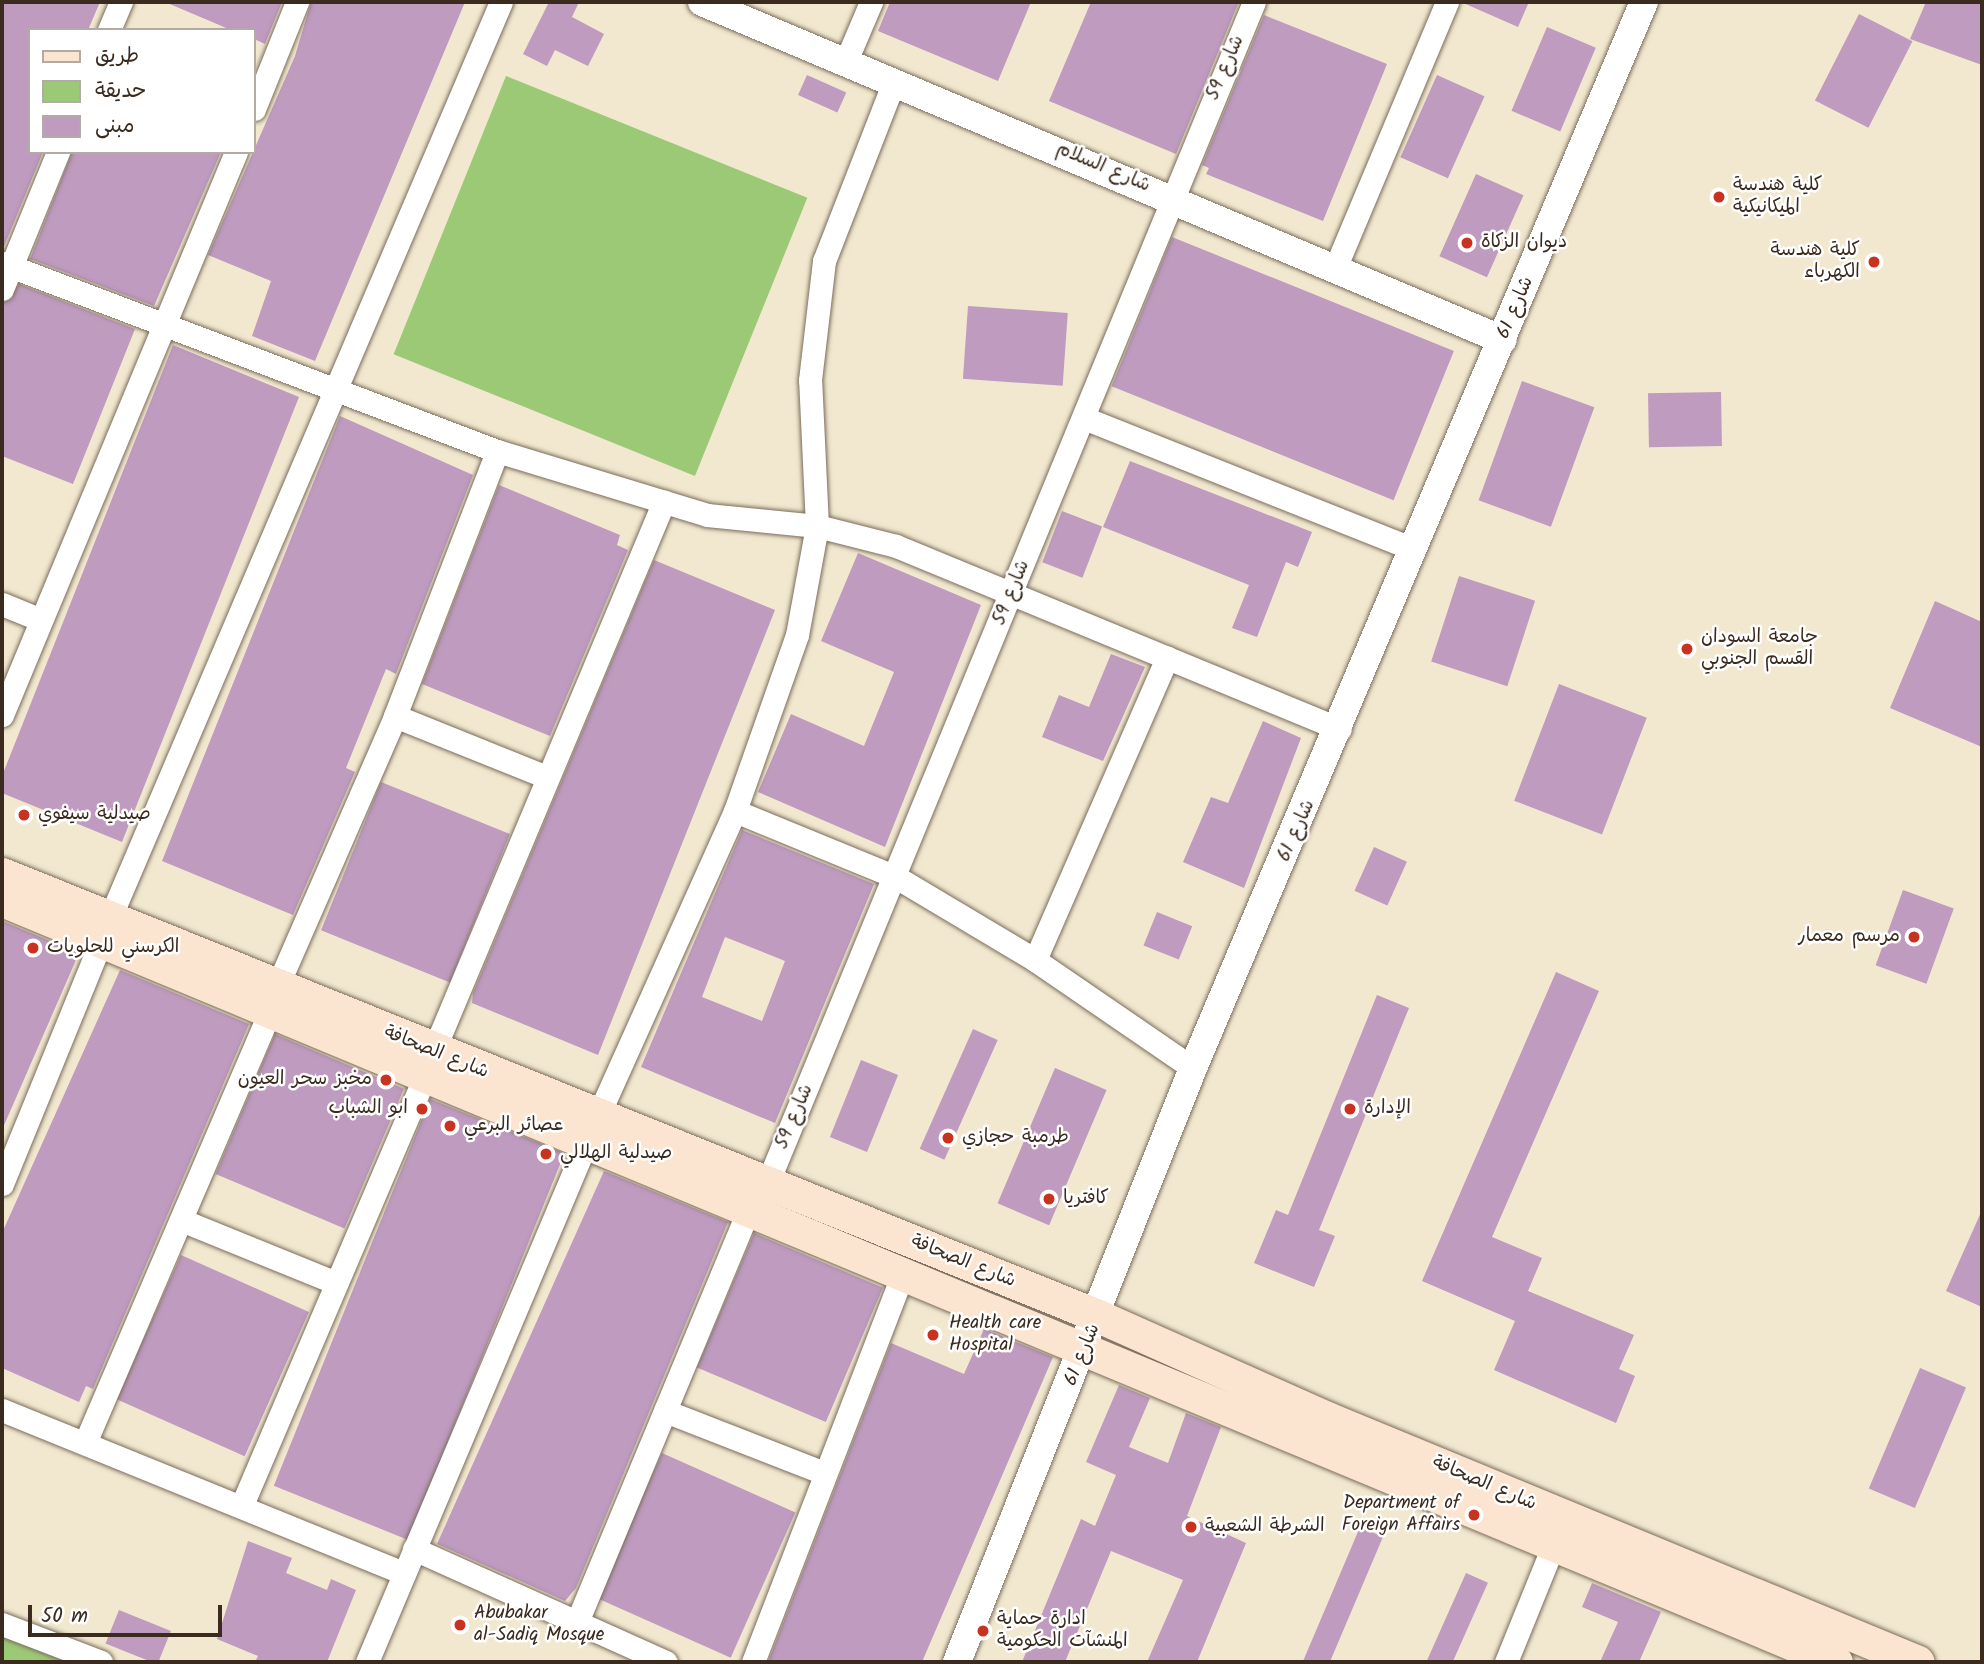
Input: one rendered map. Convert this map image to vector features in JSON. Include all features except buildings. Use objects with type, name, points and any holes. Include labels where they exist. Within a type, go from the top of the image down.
[{"type":"main road","name":"شارع الصحافة","points":[[2,874],[105,930],[273,1000],[758,1195],[1098,1316],[1327,1418],[1919,1662]]},
{"type":"main road","name":"شارع الصحافة","points":[[2,900],[105,930]]},
{"type":"main road","name":"شارع الصحافة","points":[[758,1195],[904,1270],[1553,1546],[1836,1662]]},
{"type":"street","points":[[110,28],[121,2]]},
{"type":"street","points":[[256,104],[297,2]]},
{"type":"street","points":[[2,1184],[105,930],[337,394],[501,2]]},
{"type":"street","name":"شارع السلام","points":[[702,2],[1336,266],[1503,341]]},
{"type":"street","points":[[846,61],[871,2]]},
{"type":"street","name":"شارع 59","points":[[577,1622],[896,877],[1254,2]]},
{"type":"street","points":[[1336,266],[1447,2]]},
{"type":"street","name":"شارع 61","points":[[957,1662],[1087,1347],[1193,1069],[1340,729],[1644,2]]},
{"type":"street","points":[[367,1662],[592,1129],[735,811],[797,635],[817,526],[810,380],[824,261],[894,81]]},
{"type":"street","points":[[2,289],[6,265],[57,154]]},
{"type":"street","points":[[2,715],[166,328],[235,154]]},
{"type":"street","points":[[6,265],[337,394],[498,451],[664,501],[751,523],[817,526],[896,546],[1340,729]]},
{"type":"street","points":[[1084,418],[1414,549]]},
{"type":"street","points":[[85,1443],[396,716],[498,451]]},
{"type":"street","points":[[242,1505],[429,1063],[544,776],[664,501]]},
{"type":"street","points":[[2,604],[41,620]]},
{"type":"street","points":[[1035,960],[1167,658]]},
{"type":"street","points":[[396,716],[544,776]]},
{"type":"street","points":[[735,811],[896,877],[1035,960],[1193,1069]]},
{"type":"street","points":[[181,1220],[336,1283]]},
{"type":"street","points":[[754,1662],[824,1473],[904,1270]]},
{"type":"street","points":[[2,1410],[242,1505],[404,1573]]},
{"type":"street","points":[[666,1411],[824,1473]]},
{"type":"street","points":[[1506,1662],[1553,1546]]},
{"type":"street","points":[[414,1549],[666,1662]]},
{"type":"street","points":[[2,1624],[101,1662]]},
{"type":"green space","points":[[506,76],[807,198],[695,476],[394,354]]},
{"type":"green space","points":[[2,1635],[67,1662],[2,1662]]},
{"type":"place","name":"كلية هندسة الميكانيكية","points":[[1719,197]]},
{"type":"place","name":"ديوان الزكاة","points":[[1467,243]]},
{"type":"place","name":"كلية هندسة الكهرباء","points":[[1874,262]]},
{"type":"place","name":"جامعة السودان القسم الجنوبي","points":[[1687,649]]},
{"type":"place","name":"صيدلية سيفوي","points":[[24,815]]},
{"type":"place","name":"مرسم معمار","points":[[1914,937]]},
{"type":"place","name":"الكرسني للحلويات","points":[[33,948]]},
{"type":"place","name":"مخبز سحر العيون","points":[[386,1080]]},
{"type":"place","name":"ابو الشباب","points":[[422,1109]]},
{"type":"place","name":"الإدارة","points":[[1350,1109]]},
{"type":"place","name":"عصائر البرعي","points":[[450,1126]]},
{"type":"place","name":"طرمبة حجازي","points":[[948,1138]]},
{"type":"place","name":"صيدلية الهلالي","points":[[546,1154]]},
{"type":"place","name":"كافتريا","points":[[1049,1199]]},
{"type":"place","name":"Health care Hospital","points":[[933,1335]]},
{"type":"place","name":"Department of Foreign Affairs","points":[[1474,1515]]},
{"type":"place","name":"الشرطة الشعبية","points":[[1191,1527]]},
{"type":"place","name":"Abubakar al-Sadiq Mosque","points":[[460,1625]]},
{"type":"place","name":"ادارة حماية المنشآت الحكومية","points":[[983,1631]]}]
